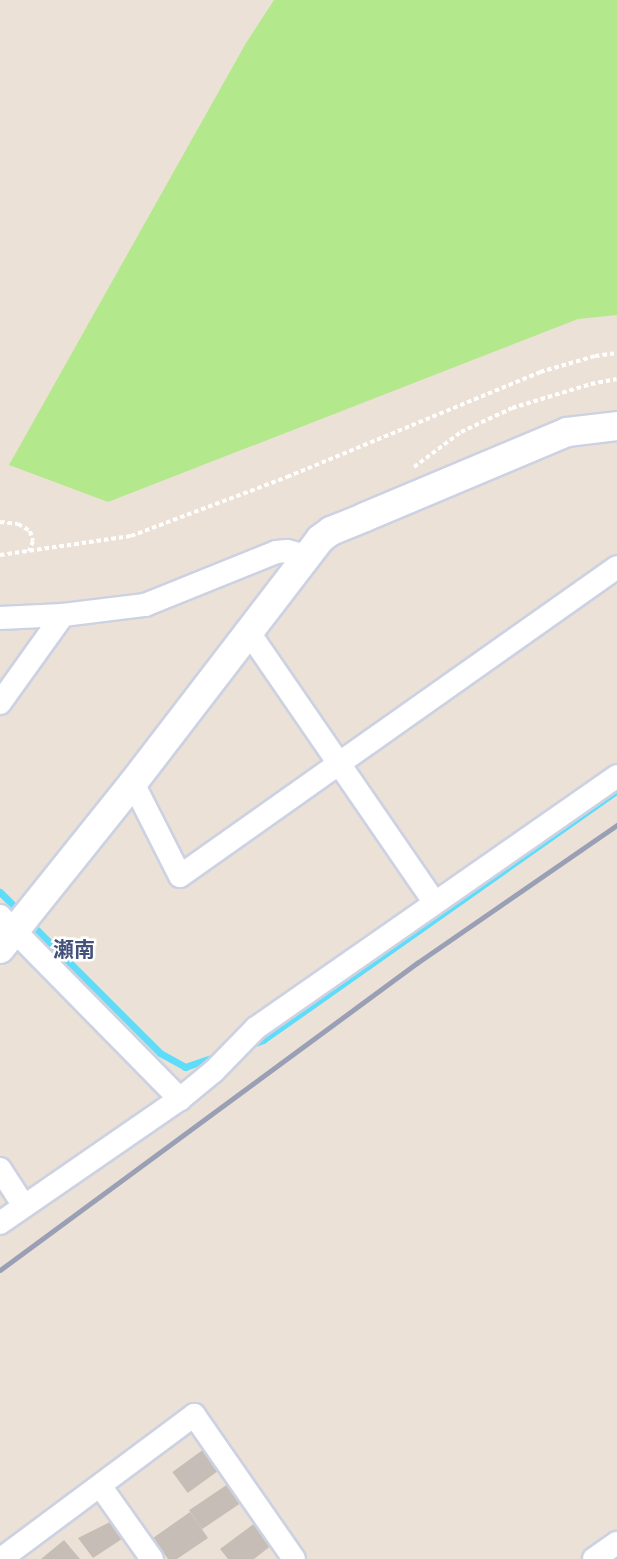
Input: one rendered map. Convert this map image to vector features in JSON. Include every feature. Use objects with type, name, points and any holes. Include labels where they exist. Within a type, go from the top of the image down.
[{"type":"street","points":[[180,1099],[5,932],[133,783],[250,634],[306,556],[332,531],[567,432],[617,426]]},
{"type":"street","points":[[0,618],[63,615],[145,605],[276,552],[287,551],[306,556]]},
{"type":"street","points":[[133,783],[180,876],[617,567]]},
{"type":"street","points":[[0,703],[63,615]]},
{"type":"street","points":[[250,634],[435,903]]},
{"type":"street","points":[[0,1223],[180,1099],[214,1071],[256,1028],[617,776]]},
{"type":"street","points":[[0,1169],[24,1206]]},
{"type":"street","points":[[2,1559],[194,1415],[294,1559]]},
{"type":"street","points":[[101,1487],[152,1559]]},
{"type":"street","points":[[594,1559],[617,1544]]},
{"type":"path","points":[[0,555],[131,536],[287,477],[540,372],[595,356],[617,353]]},
{"type":"path","points":[[409,469],[427,459],[461,432],[512,408],[591,384],[617,379]]},
{"type":"path","points":[[0,522],[18,524],[30,531],[33,541],[28,552]]},
{"type":"green space","points":[[274,0],[617,0],[617,315],[578,319],[108,502],[9,465],[246,43]]},
{"type":"building","points":[[204,1449],[219,1470],[188,1493],[172,1472]]},
{"type":"building","points":[[228,1484],[241,1503],[202,1529],[189,1510]]},
{"type":"building","points":[[190,1512],[208,1538],[177,1559],[168,1559],[153,1538]]},
{"type":"building","points":[[114,1520],[125,1537],[93,1558],[78,1538]]},
{"type":"building","points":[[255,1523],[272,1545],[254,1559],[228,1559],[220,1549]]},
{"type":"building","points":[[64,1540],[80,1559],[41,1559]]},
{"type":"waterway","points":[[252,1044],[263,1040],[617,790]]},
{"type":"waterway","points":[[0,892],[22,914]]},
{"type":"waterway","points":[[29,922],[160,1053],[185,1067],[219,1055]]},
{"type":"railway","points":[[0,1270],[417,963],[617,825]]},
{"type":"district","name":"瀬南","points":[[74,949]]}]
